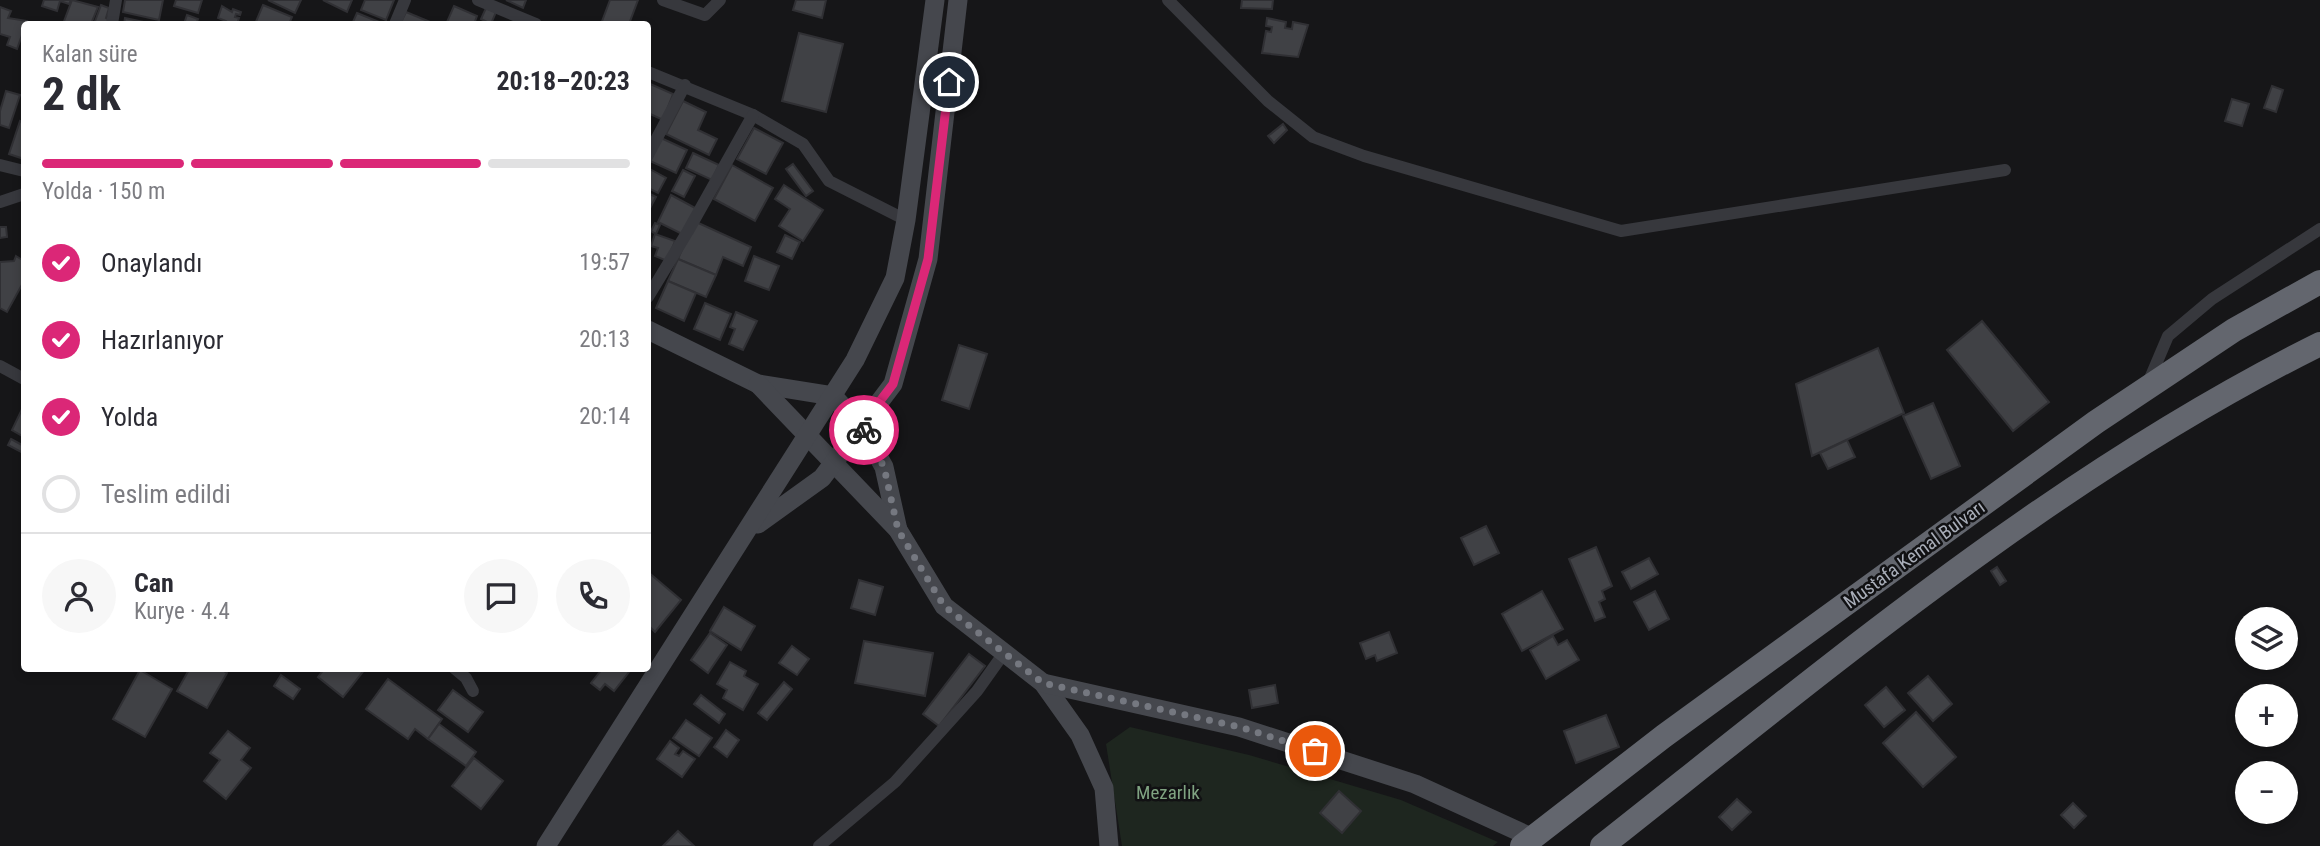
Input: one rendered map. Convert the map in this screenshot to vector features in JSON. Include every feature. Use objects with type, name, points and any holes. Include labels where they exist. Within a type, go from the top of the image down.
[{"type":"highway","name":"Mustafa Kemal Bulvarı","points":[[1527,842],[1664,736],[2146,388],[2234,330],[2320,282]]},
{"type":"highway","name":"Mustafa Kemal Bulvarı","points":[[1602,846],[1847,653],[2108,466],[2268,370],[2320,344]]},
{"type":"street","points":[[112,21],[116,0]]},
{"type":"street","points":[[396,21],[405,0]]},
{"type":"street","points":[[478,0],[529,21]]},
{"type":"street","points":[[663,0],[705,15],[720,0]]},
{"type":"street","points":[[546,846],[655,670],[749,531],[833,396],[855,360],[895,278],[906,220],[935,0]]},
{"type":"street","points":[[749,531],[822,478],[893,384],[928,259],[958,0]]},
{"type":"street","points":[[1168,0],[1268,101],[1313,136],[1363,156],[1621,232],[2005,170]]},
{"type":"street","points":[[651,73],[753,115],[803,144],[829,181],[906,220]]},
{"type":"street","points":[[651,149],[685,85]]},
{"type":"street","points":[[651,292],[753,115]]},
{"type":"street","points":[[0,165],[21,170]]},
{"type":"street","points":[[0,202],[21,195]]},
{"type":"street","points":[[2146,388],[2168,336],[2212,299],[2320,229]]},
{"type":"street","points":[[651,331],[758,384],[833,396],[861,426],[884,467],[898,530]]},
{"type":"street","points":[[0,366],[21,377]]},
{"type":"street","points":[[758,384],[832,465],[898,530],[944,606],[1043,683],[1080,735],[1104,788],[1109,846]]},
{"type":"street","points":[[819,846],[895,782],[977,691],[1004,653]]},
{"type":"street","points":[[459,672],[467,678],[473,691]]},
{"type":"street","points":[[1043,683],[1240,727],[1415,784],[1527,842]]},
{"type":"green space","name":"Mezarlık","points":[[1130,727],[1249,755],[1401,800],[1498,842],[1493,846],[1122,846],[1106,744]]},
{"type":"building","points":[[44,0],[71,0],[69,4],[60,1],[57,11],[42,6]]},
{"type":"building","points":[[72,0],[98,7],[92,21],[64,21]]},
{"type":"building","points":[[125,0],[163,0],[159,20],[123,12]]},
{"type":"building","points":[[176,0],[202,0],[198,13],[174,6]]},
{"type":"building","points":[[268,0],[301,0],[295,13]]},
{"type":"building","points":[[323,0],[352,0],[347,12]]},
{"type":"building","points":[[365,0],[394,0],[386,20],[361,10]]},
{"type":"building","points":[[506,0],[526,0],[523,8]]},
{"type":"building","points":[[610,0],[638,0],[630,21],[602,21]]},
{"type":"building","points":[[796,0],[826,0],[822,18],[793,10]]},
{"type":"building","points":[[1242,0],[1273,0],[1272,9],[1241,8]]},
{"type":"building","points":[[101,5],[109,8],[106,18],[110,21],[95,21]]},
{"type":"building","points":[[263,5],[292,17],[290,21],[256,21]]},
{"type":"building","points":[[222,6],[232,12],[233,9],[241,12],[235,17],[239,18],[238,21],[218,18]]},
{"type":"building","points":[[454,6],[477,16],[475,21],[447,21]]},
{"type":"building","points":[[0,7],[11,11],[8,18],[27,21],[21,21],[21,38],[17,49],[7,45],[10,37],[0,34]]},
{"type":"building","points":[[486,8],[496,12],[492,21],[481,19]]},
{"type":"building","points":[[406,12],[428,21],[402,21]]},
{"type":"building","points":[[357,13],[377,21],[353,21]]},
{"type":"building","points":[[187,15],[198,19],[197,21],[185,21]]},
{"type":"building","points":[[1267,18],[1286,22],[1285,28],[1292,29],[1293,22],[1308,25],[1298,57],[1262,53],[1266,31],[1271,32],[1272,27],[1266,26]]},
{"type":"building","points":[[799,33],[843,44],[826,112],[782,101]]},
{"type":"building","points":[[651,84],[673,94],[663,120],[651,114]]},
{"type":"building","points":[[2272,86],[2283,90],[2276,112],[2264,108]]},
{"type":"building","points":[[6,91],[20,95],[9,128],[0,125],[0,111]]},
{"type":"building","points":[[2232,99],[2249,104],[2242,126],[2225,121]]},
{"type":"building","points":[[683,101],[706,112],[698,130],[717,139],[709,155],[666,134]]},
{"type":"building","points":[[20,121],[21,158],[9,154]]},
{"type":"building","points":[[1283,124],[1287,130],[1274,143],[1268,136]]},
{"type":"building","points":[[754,128],[783,143],[766,174],[737,159]]},
{"type":"building","points":[[661,138],[687,150],[676,173],[651,161]]},
{"type":"building","points":[[693,153],[719,165],[712,180],[686,168]]},
{"type":"building","points":[[793,164],[813,191],[806,196],[786,169]]},
{"type":"building","points":[[732,165],[773,188],[755,221],[714,199]]},
{"type":"building","points":[[651,170],[666,178],[658,193],[651,190]]},
{"type":"building","points":[[683,170],[695,176],[684,197],[672,191]]},
{"type":"building","points":[[784,185],[823,210],[803,241],[779,226],[790,209],[775,199]]},
{"type":"building","points":[[671,195],[697,209],[684,235],[658,222]]},
{"type":"building","points":[[694,221],[751,247],[743,266],[723,257],[716,275],[678,259]]},
{"type":"building","points":[[655,223],[660,225],[656,234],[651,231]]},
{"type":"building","points":[[0,227],[6,227],[7,237],[0,238]]},
{"type":"building","points":[[655,234],[675,241],[667,261],[655,256],[658,248],[651,246]]},
{"type":"building","points":[[785,235],[800,242],[792,259],[777,252]]},
{"type":"building","points":[[16,256],[21,259],[21,286],[7,312],[0,308],[0,262],[14,261]]},
{"type":"building","points":[[754,256],[779,266],[769,290],[745,281]]},
{"type":"building","points":[[678,259],[716,275],[706,297],[668,281]]},
{"type":"building","points":[[668,281],[696,293],[684,321],[656,308]]},
{"type":"building","points":[[705,303],[731,314],[720,340],[694,329]]},
{"type":"building","points":[[736,312],[757,321],[743,350],[729,344],[735,329],[730,327]]},
{"type":"building","points":[[1982,321],[2049,402],[2013,431],[1947,350]]},
{"type":"building","points":[[959,345],[987,354],[969,409],[942,400]]},
{"type":"building","points":[[1878,348],[1904,413],[1812,456],[1796,384]]},
{"type":"building","points":[[1933,403],[1960,466],[1931,479],[1903,416]]},
{"type":"building","points":[[21,411],[21,435],[12,430]]},
{"type":"building","points":[[11,439],[21,444],[21,452],[8,445]]},
{"type":"building","points":[[1847,440],[1855,457],[1828,469],[1820,453]]},
{"type":"building","points":[[1486,526],[1499,553],[1474,565],[1461,538]]},
{"type":"building","points":[[1596,547],[1612,586],[1602,591],[1605,599],[1599,602],[1605,617],[1595,621],[1569,559]]},
{"type":"building","points":[[1649,558],[1658,574],[1631,589],[1622,572]]},
{"type":"building","points":[[1997,567],[2006,581],[2000,585],[1991,571]]},
{"type":"building","points":[[651,575],[681,600],[655,632],[651,628]]},
{"type":"building","points":[[859,580],[883,587],[875,615],[851,608]]},
{"type":"building","points":[[1542,591],[1563,629],[1522,651],[1502,614]]},
{"type":"building","points":[[1655,591],[1669,619],[1649,630],[1634,602]]},
{"type":"building","points":[[724,607],[755,626],[741,650],[710,631]]},
{"type":"building","points":[[1389,632],[1397,653],[1377,661],[1375,655],[1366,659],[1360,643]]},
{"type":"building","points":[[710,633],[727,645],[708,673],[691,660]]},
{"type":"building","points":[[1553,636],[1558,645],[1567,640],[1579,660],[1546,679],[1530,650]]},
{"type":"building","points":[[864,641],[933,653],[925,696],[855,683]]},
{"type":"building","points":[[792,646],[809,659],[797,675],[779,663]]},
{"type":"building","points":[[969,654],[985,666],[939,726],[923,714]]},
{"type":"building","points":[[730,662],[746,671],[744,676],[758,684],[743,710],[723,698],[727,690],[717,684]]},
{"type":"building","points":[[139,672],[172,689],[145,737],[113,719]]},
{"type":"building","points":[[188,672],[227,673],[207,708],[177,691]]},
{"type":"building","points":[[322,672],[363,672],[343,697],[318,677]]},
{"type":"building","points":[[600,672],[629,672],[614,691],[605,684],[600,690],[591,683]]},
{"type":"building","points":[[281,675],[300,689],[293,699],[274,686]]},
{"type":"building","points":[[1928,676],[1952,704],[1933,721],[1908,693]]},
{"type":"building","points":[[388,679],[442,719],[428,739],[415,729],[408,739],[366,709]]},
{"type":"building","points":[[784,682],[792,689],[767,720],[758,713]]},
{"type":"building","points":[[1275,685],[1278,703],[1252,708],[1249,690]]},
{"type":"building","points":[[1886,687],[1905,710],[1884,727],[1865,705]]},
{"type":"building","points":[[453,690],[483,712],[468,732],[438,710]]},
{"type":"building","points":[[701,695],[725,714],[719,723],[694,704]]},
{"type":"building","points":[[1916,712],[1956,757],[1923,787],[1883,743]]},
{"type":"building","points":[[1606,715],[1619,747],[1576,763],[1564,731]]},
{"type":"building","points":[[686,720],[712,738],[699,756],[673,738]]},
{"type":"building","points":[[439,724],[476,752],[466,766],[428,739]]},
{"type":"building","points":[[726,730],[739,740],[727,757],[714,747]]},
{"type":"building","points":[[228,731],[250,748],[241,760],[251,768],[226,799],[204,781],[220,760],[210,753]]},
{"type":"building","points":[[670,741],[679,748],[675,754],[679,756],[683,751],[695,759],[682,777],[657,759]]},
{"type":"building","points":[[474,758],[503,781],[481,809],[452,786]]},
{"type":"building","points":[[1339,791],[1361,811],[1342,833],[1320,813]]},
{"type":"building","points":[[1737,799],[1751,812],[1732,830],[1719,817]]},
{"type":"building","points":[[2073,803],[2086,816],[2074,828],[2061,815]]},
{"type":"building","points":[[678,831],[694,846],[663,846]]},
{"type":"way so far","points":[[864,430],[884,467],[898,530],[944,606],[1043,683],[1240,727],[1315,751]]},
{"type":"route","points":[[864,430],[861,426],[893,384],[928,259],[949,82]]}]
